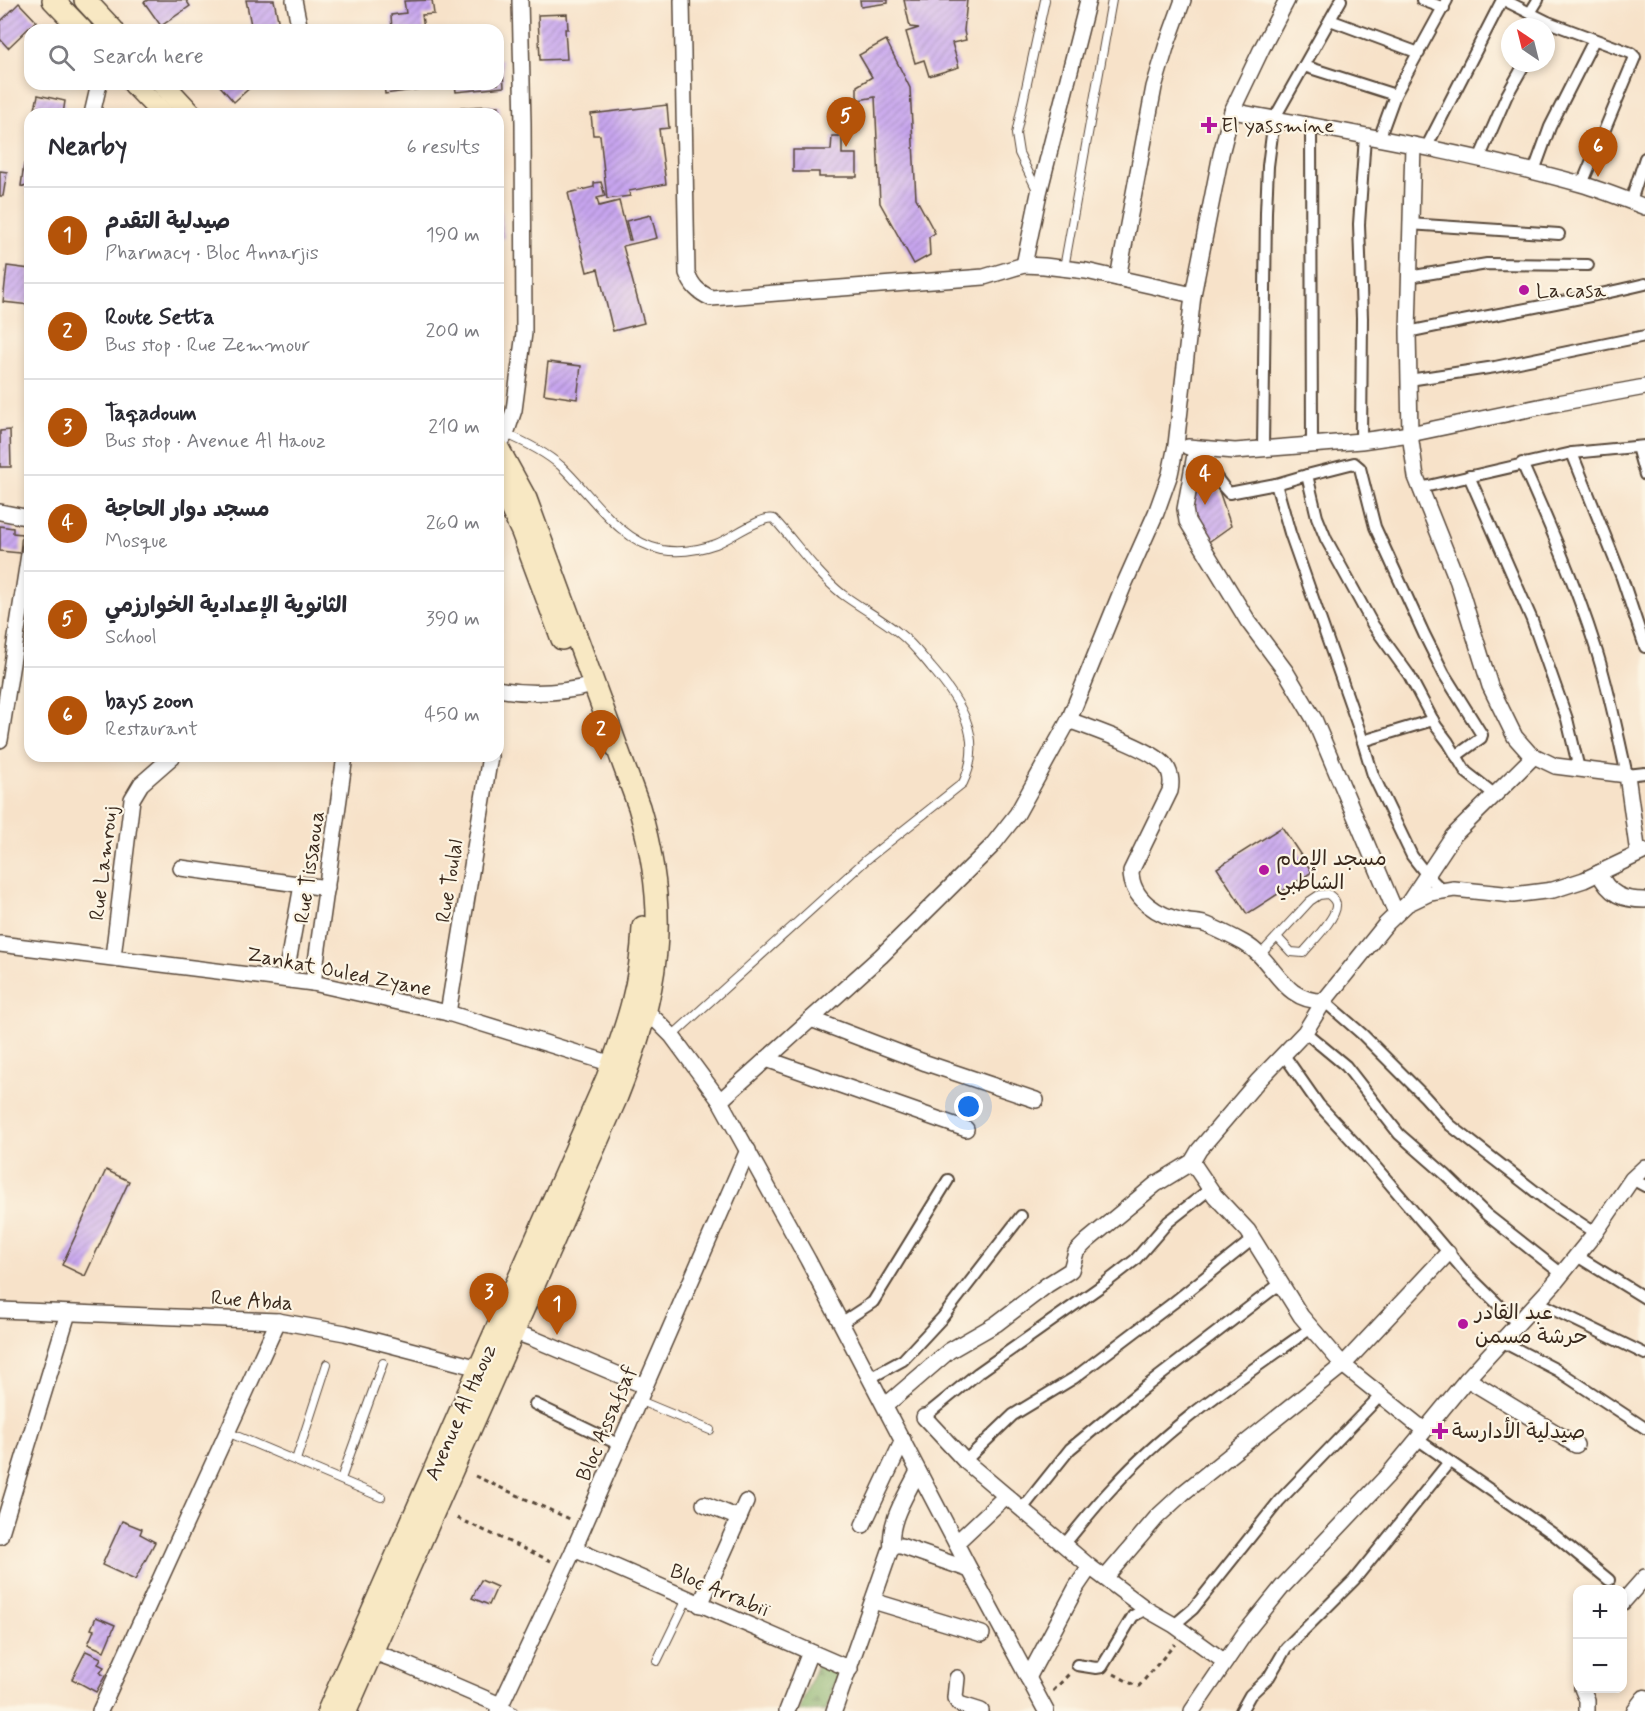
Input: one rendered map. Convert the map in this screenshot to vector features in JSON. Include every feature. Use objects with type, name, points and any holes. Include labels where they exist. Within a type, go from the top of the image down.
[{"type":"main road","points":[[53,0],[77,24]]},
{"type":"main road","points":[[85,0],[107,24]]},
{"type":"main road","points":[[140,90],[157,108]]},
{"type":"main road","points":[[169,90],[185,108]]},
{"type":"main road","points":[[504,450],[526,499],[587,687]]},
{"type":"main road","points":[[504,494],[639,807],[652,857],[658,908],[658,934],[646,979]]},
{"type":"main road","name":"Avenue Al Haouz","points":[[328,1711],[364,1648],[620,1066],[647,1011],[646,979]]},
{"type":"main road","name":"Avenue Al Haouz","points":[[620,1066],[627,1027],[646,979]]},
{"type":"main road","name":"Avenue Al Haouz","points":[[346,1711],[364,1648]]},
{"type":"street","points":[[83,24],[85,0]]},
{"type":"street","points":[[294,0],[299,24]]},
{"type":"street","points":[[504,435],[513,410],[524,333],[520,0]]},
{"type":"street","points":[[682,0],[687,273],[695,289],[711,298],[814,291],[984,276],[1024,265],[1064,268],[1193,295]]},
{"type":"street","points":[[1024,265],[1039,193],[1088,0]]},
{"type":"street","points":[[1118,278],[1154,87],[1184,0]]},
{"type":"street","points":[[720,1101],[925,914],[991,847],[1017,814],[1069,720],[1156,513],[1170,474],[1176,446],[1193,295],[1221,154],[1232,111],[1287,0]]},
{"type":"street","points":[[1263,448],[1266,212],[1268,166],[1274,119],[1341,0]]},
{"type":"street","points":[[1361,441],[1362,318],[1359,224],[1372,137],[1445,4],[1422,0]]},
{"type":"street","points":[[1537,18],[1503,0],[1420,147],[1409,224],[1408,332],[1410,434],[1413,466],[1458,582],[1490,686],[1521,746],[1534,756],[1555,766],[1627,775],[1645,773]]},
{"type":"street","points":[[1530,13],[1538,0]]},
{"type":"street","points":[[1330,20],[1419,53]]},
{"type":"street","points":[[1555,28],[1631,53],[1635,59],[1582,184]]},
{"type":"street","points":[[1534,171],[1550,127],[1594,40]]},
{"type":"street","points":[[1304,66],[1395,95]]},
{"type":"street","points":[[1479,159],[1507,95],[1520,72]]},
{"type":"street","points":[[94,108],[98,90]]},
{"type":"street","points":[[1232,111],[1534,171],[1582,184],[1638,204],[1645,158]]},
{"type":"street","points":[[1311,126],[1312,445]]},
{"type":"street","points":[[1409,224],[1559,234]]},
{"type":"street","points":[[1408,277],[1488,264],[1588,265]]},
{"type":"street","points":[[1408,332],[1586,298],[1645,284]]},
{"type":"street","points":[[1409,380],[1495,367],[1645,336]]},
{"type":"street","points":[[1176,446],[1235,451],[1361,441],[1410,434],[1645,387]]},
{"type":"street","points":[[1420,488],[1572,453],[1641,447],[1645,475]]},
{"type":"street","points":[[1196,449],[1185,509],[1187,521],[1248,621],[1299,691],[1314,718],[1401,909]]},
{"type":"street","points":[[1572,453],[1615,559],[1645,647]]},
{"type":"street","points":[[1193,467],[1212,472],[1229,493],[1276,484],[1354,463],[1360,468],[1375,527],[1444,674],[1482,735],[1456,756]]},
{"type":"street","points":[[1401,909],[1419,897],[1442,890],[1454,889],[1513,895],[1569,886],[1641,852],[1609,694],[1595,646],[1570,573],[1522,463]]},
{"type":"street","points":[[1307,475],[1317,517],[1326,539],[1373,625],[1409,675],[1433,720],[1466,772],[1494,794]]},
{"type":"street","points":[[1469,476],[1532,620],[1567,719],[1580,769]]},
{"type":"street","points":[[1276,484],[1290,533],[1373,775],[1403,840],[1426,874],[1442,890]]},
{"type":"street","points":[[0,512],[24,517]]},
{"type":"street","points":[[0,740],[24,586]]},
{"type":"street","points":[[504,694],[537,693],[587,687]]},
{"type":"street","points":[[1069,720],[1152,755],[1165,764],[1170,774],[1172,783],[1170,791],[1131,871],[1135,891],[1158,912],[1183,921],[1205,924],[1246,944],[1260,955],[1292,993],[1313,1002],[1324,1001],[1356,1028],[1450,1125],[1550,1203],[1594,1233]]},
{"type":"street","points":[[1363,741],[1433,720]]},
{"type":"street","points":[[885,1406],[931,1364],[996,1324],[1047,1285],[1071,1270],[1075,1256],[1088,1241],[1156,1184],[1192,1162],[1199,1150],[1257,1082],[1305,1032],[1324,1001],[1401,909],[1454,836],[1534,756]]},
{"type":"street","name":"Rue Lamrouj","points":[[113,957],[132,799],[141,784],[166,762]]},
{"type":"street","name":"Rue Tissaoua","points":[[314,983],[344,762]]},
{"type":"street","name":"Rue Toulal","points":[[448,1013],[489,762]]},
{"type":"street","points":[[181,868],[327,888]]},
{"type":"street","points":[[1599,873],[1606,886],[1617,895],[1629,900],[1645,900]]},
{"type":"street","points":[[285,979],[302,885]]},
{"type":"street","name":"Zankat Ouled Zyane","points":[[0,944],[314,983],[448,1013],[620,1066]]},
{"type":"street","points":[[647,1011],[672,1036],[720,1101],[748,1150],[842,1323],[1044,1707]]},
{"type":"street","points":[[811,1018],[927,1063],[1036,1100]]},
{"type":"street","points":[[1305,1032],[1346,1066],[1399,1134],[1487,1215],[1562,1274]]},
{"type":"street","points":[[1284,1055],[1319,1105],[1362,1151],[1465,1272],[1517,1323]]},
{"type":"street","points":[[766,1059],[966,1129]]},
{"type":"street","name":"Bloc Assafsaf","points":[[504,1709],[564,1566],[574,1549],[748,1150]]},
{"type":"street","points":[[1192,1162],[1210,1189],[1253,1239],[1311,1328],[1343,1365],[1380,1396],[1449,1462],[1552,1533],[1609,1580]]},
{"type":"street","points":[[1192,1711],[1245,1633],[1283,1586],[1388,1474],[1467,1379],[1538,1302],[1594,1233],[1639,1183],[1645,1167]]},
{"type":"street","points":[[842,1323],[873,1302],[948,1180]]},
{"type":"street","points":[[1210,1189],[1168,1222],[1127,1266],[978,1373],[924,1417],[964,1461],[1090,1567],[1146,1609],[1225,1662]]},
{"type":"street","points":[[870,1378],[903,1360],[942,1318],[1021,1216]]},
{"type":"street","points":[[964,1461],[1013,1415],[1074,1378],[1173,1304],[1253,1239]]},
{"type":"street","points":[[1105,1578],[1157,1517],[1182,1493],[1343,1365],[1448,1253]]},
{"type":"street","points":[[1577,1256],[1645,1298]]},
{"type":"street","points":[[1022,1509],[1070,1449],[1281,1283]]},
{"type":"street","points":[[1538,1302],[1645,1354]]},
{"type":"street","name":"Rue Abda","points":[[0,1310],[278,1321],[345,1333],[487,1370]]},
{"type":"street","points":[[0,1536],[68,1313]]},
{"type":"street","points":[[100,1711],[278,1321]]},
{"type":"street","points":[[1064,1545],[1115,1484],[1168,1435],[1223,1391],[1311,1328]]},
{"type":"street","points":[[505,1329],[642,1393]]},
{"type":"street","points":[[1501,1341],[1557,1370],[1645,1428]]},
{"type":"street","points":[[1467,1379],[1576,1444]]},
{"type":"street","points":[[1179,1629],[1278,1501],[1380,1396]]},
{"type":"street","points":[[535,1404],[620,1444]]},
{"type":"street","points":[[863,1526],[903,1440]]},
{"type":"street","points":[[1241,1711],[1250,1695],[1269,1677],[1286,1648],[1354,1580],[1449,1462]]},
{"type":"street","points":[[834,1711],[892,1548],[892,1525],[918,1471]]},
{"type":"street","points":[[956,1543],[1006,1496]]},
{"type":"street","points":[[694,1602],[746,1502]]},
{"type":"street","points":[[704,1504],[739,1518]]},
{"type":"street","points":[[892,1548],[901,1546],[970,1570]]},
{"type":"street","name":"Bloc Arrabiï","points":[[574,1549],[850,1669]]},
{"type":"street","points":[[1028,1678],[1077,1586],[1090,1567]]},
{"type":"street","points":[[1627,1598],[1645,1577]]},
{"type":"street","points":[[873,1601],[982,1634]]},
{"type":"street","points":[[1077,1665],[1102,1667],[1133,1616],[1146,1609]]},
{"type":"street","points":[[364,1648],[504,1709]]},
{"type":"street","points":[[787,1711],[810,1652]]},
{"type":"street","points":[[957,1678],[956,1698],[959,1704],[981,1711]]},
{"type":"street","points":[[1584,1693],[1587,1700],[1587,1711]]},
{"type":"street","points":[[1636,1711],[1645,1700]]},
{"type":"lane","points":[[1039,193],[1019,153],[1016,134],[1045,0]]},
{"type":"lane","points":[[1064,268],[1112,0]]},
{"type":"lane","points":[[504,443],[532,445],[559,465],[626,534],[662,550],[687,552],[716,544],[765,519],[774,519],[810,562],[842,594],[899,633],[915,647],[950,688],[969,726],[970,768],[963,783],[866,860],[672,1036]]},
{"type":"lane","points":[[1260,955],[1277,937],[1314,898],[1328,894],[1335,900],[1336,906],[1332,917],[1303,953],[1291,952],[1277,937]]},
{"type":"lane","points":[[341,1479],[383,1363]]},
{"type":"lane","points":[[296,1460],[327,1365]]},
{"type":"lane","points":[[642,1393],[710,1430]]},
{"type":"lane","points":[[227,1431],[381,1497]]},
{"type":"lane","points":[[657,1661],[694,1602]]},
{"type":"path","points":[[476,1476],[584,1525]]},
{"type":"path","points":[[457,1518],[564,1566]]},
{"type":"path","points":[[1102,1667],[1140,1686],[1179,1629]]},
{"type":"path","points":[[1044,1707],[1077,1665]]},
{"type":"green space","points":[[821,1654],[842,1665],[826,1711],[799,1711]]},
{"type":"building","points":[[148,0],[186,0],[190,6],[164,24],[160,24],[144,2]]},
{"type":"building","points":[[246,0],[274,0],[279,24],[251,24]]},
{"type":"building","points":[[432,0],[434,14],[422,15],[423,24],[392,24],[391,15],[406,13],[404,1]]},
{"type":"building","points":[[860,0],[888,0],[888,3],[861,7]]},
{"type":"building","points":[[904,0],[967,0],[964,31],[966,40],[952,43],[959,67],[929,76],[924,60],[915,63],[906,32],[919,28],[910,27]]},
{"type":"building","points":[[19,3],[36,21],[33,24],[24,24],[24,33],[8,48],[0,39],[0,22]]},
{"type":"building","points":[[567,14],[568,29],[565,29],[567,59],[540,60],[538,15]]},
{"type":"building","points":[[886,40],[910,88],[916,198],[935,233],[929,237],[930,255],[914,264],[880,203],[875,97],[859,100],[857,96],[857,86],[872,77],[859,55]]},
{"type":"building","points":[[224,90],[247,90],[234,102]]},
{"type":"building","points":[[385,90],[413,90],[385,94]]},
{"type":"building","points":[[38,95],[65,101],[64,108],[35,108]]},
{"type":"building","points":[[667,105],[669,128],[659,129],[666,184],[629,191],[630,196],[607,199],[600,135],[593,135],[591,114]]},
{"type":"building","points":[[499,106],[499,108],[461,108]]},
{"type":"building","points":[[832,136],[842,136],[842,154],[857,154],[857,177],[819,177],[819,172],[793,172],[793,150],[831,150]]},
{"type":"building","points":[[24,164],[24,186],[21,186]]},
{"type":"building","points":[[0,171],[7,172],[3,196],[0,196]]},
{"type":"building","points":[[601,182],[605,196],[597,198],[599,206],[619,201],[629,240],[631,240],[626,221],[651,215],[657,238],[623,246],[644,323],[613,331],[598,269],[587,272],[568,193],[594,187],[594,183]]},
{"type":"building","points":[[7,266],[24,268],[24,304],[3,302]]},
{"type":"building","points":[[548,362],[581,366],[577,399],[544,394]]},
{"type":"building","points":[[10,430],[11,467],[0,467],[0,431]]},
{"type":"building","points":[[1209,480],[1216,482],[1231,526],[1203,546],[1186,515],[1193,483]]},
{"type":"building","points":[[0,526],[13,528],[13,533],[22,534],[20,553],[0,551]]},
{"type":"building","name":"مسجد الإمام الشاطبي","points":[[1282,827],[1312,872],[1247,914],[1217,868]]},
{"type":"building","points":[[106,1170],[129,1181],[85,1276],[62,1265]]},
{"type":"building","points":[[122,1521],[142,1529],[140,1534],[155,1542],[135,1580],[102,1565]]},
{"type":"building","points":[[481,1580],[497,1587],[489,1605],[472,1598]]},
{"type":"building","points":[[96,1617],[115,1625],[104,1651],[88,1644]]},
{"type":"building","points":[[86,1651],[101,1658],[98,1664],[104,1667],[100,1673],[105,1676],[96,1692],[72,1679]]},
{"type":"place","name":"El yassmine","points":[[1209,125]]},
{"type":"place","name":"الثانوية الإعدادية الخوارزمي","points":[[846,147]]},
{"type":"place","name":"bays zoon","points":[[1598,177]]},
{"type":"place","name":"La casa","points":[[1524,290]]},
{"type":"place","name":"مسجد دوار الحاجة","points":[[1205,505]]},
{"type":"place","name":"Route Setta","points":[[601,760]]},
{"type":"place","name":"مسجد الإمام الشاطبي","points":[[1264,870]]},
{"type":"place","name":"Taqadoum","points":[[489,1323]]},
{"type":"place","name":"عبد القادر حرشة مسمن","points":[[1463,1324]]},
{"type":"place","name":"صيدلية التقدم","points":[[557,1335]]},
{"type":"place","name":"صيدلية الأدارسة","points":[[1440,1431]]}]
